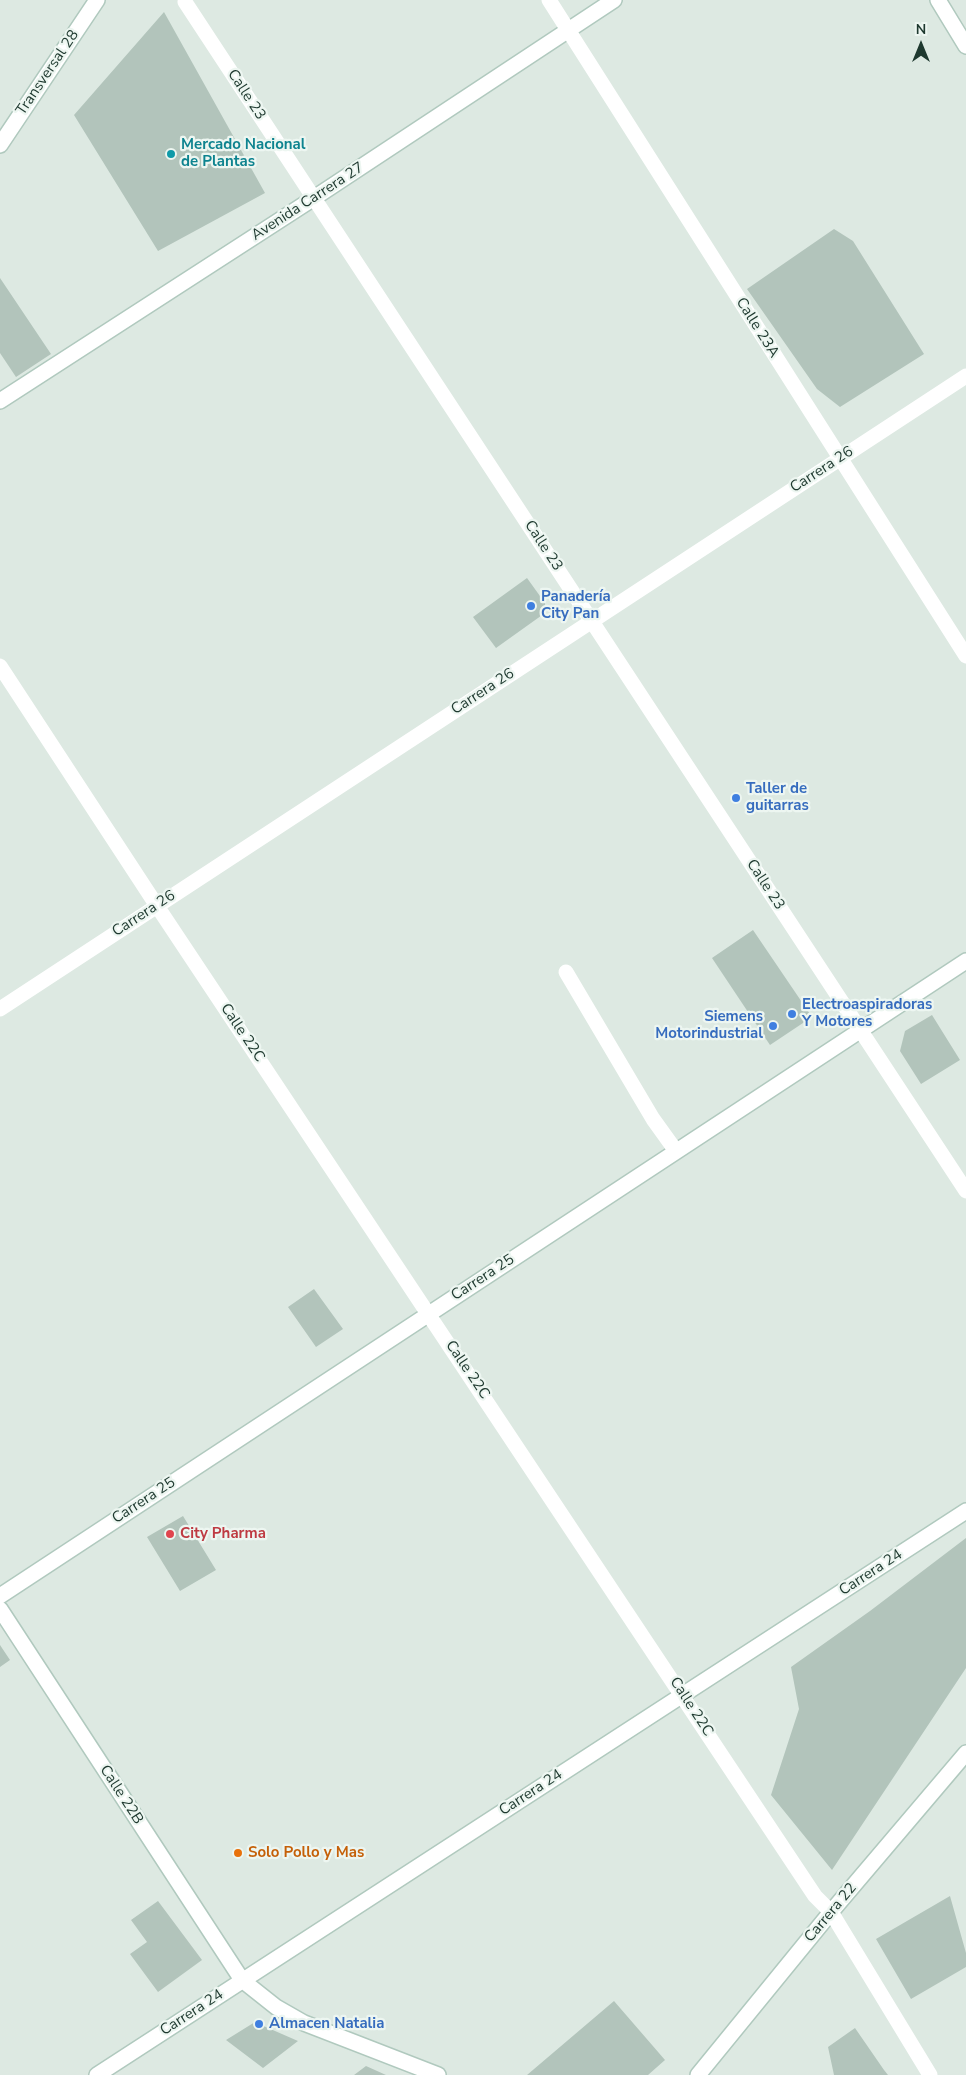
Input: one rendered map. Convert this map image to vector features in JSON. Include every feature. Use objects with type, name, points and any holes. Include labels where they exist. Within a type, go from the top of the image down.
[{"type":"street","name":"Transversal 28","points":[[0,145],[97,0]]},
{"type":"street","name":"Calle 23A","points":[[549,0],[966,656]]},
{"type":"street","name":"Avenida Carrera 27","points":[[0,401],[314,198],[614,0]]},
{"type":"street","points":[[938,0],[966,46]]},
{"type":"street","name":"Calle 23","points":[[185,2],[966,1191]]},
{"type":"street","name":"Carrera 26","points":[[0,1009],[966,376]]},
{"type":"street","name":"Calle 22C","points":[[0,666],[157,906],[816,1896],[831,1912],[930,2075]]},
{"type":"street","name":"Carrera 25","points":[[0,1596],[966,961]]},
{"type":"street","points":[[566,972],[654,1119],[676,1151]]},
{"type":"street","name":"Carrera 24","points":[[97,2075],[966,1511]]},
{"type":"street","name":"Calle 22B","points":[[0,1609],[242,1980],[276,2007],[304,2023],[438,2075]]},
{"type":"street","name":"Carrera 22","points":[[698,2075],[831,1912],[966,1753]]},
{"type":"building","name":"Mercado Nacional de Plantas","points":[[164,12],[265,193],[158,251],[74,115]]},
{"type":"building","points":[[834,229],[853,241],[924,354],[840,407],[817,389],[747,289]]},
{"type":"building","points":[[0,278],[51,354],[16,377],[0,353]]},
{"type":"building","points":[[527,578],[545,603],[545,613],[496,648],[473,617]]},
{"type":"building","points":[[753,930],[812,1017],[770,1045],[712,958]]},
{"type":"building","points":[[932,1015],[960,1060],[921,1084],[900,1051],[905,1031]]},
{"type":"building","points":[[314,1289],[343,1329],[316,1347],[288,1307]]},
{"type":"building","points":[[183,1516],[216,1570],[180,1591],[147,1537]]},
{"type":"building","points":[[966,1538],[966,1668],[832,1870],[771,1795],[799,1709],[791,1667],[870,1611]]},
{"type":"building","points":[[0,1645],[10,1660],[0,1667]]},
{"type":"building","points":[[950,1896],[966,1953],[966,1967],[911,1999],[876,1939]]},
{"type":"building","points":[[158,1901],[202,1960],[158,1992],[130,1954],[147,1942],[131,1920]]},
{"type":"building","points":[[614,2001],[665,2060],[648,2075],[527,2075]]},
{"type":"building","points":[[255,2022],[298,2041],[263,2068],[226,2040]]},
{"type":"building","points":[[855,2028],[888,2075],[834,2075],[828,2047]]},
{"type":"building","points":[[366,2066],[386,2075],[354,2075]]},
{"type":"place","name":"Mercado Nacional de Plantas","points":[[171,154]]},
{"type":"place","name":"Panadería City Pan","points":[[531,606]]},
{"type":"place","name":"Taller de guitarras","points":[[736,798]]},
{"type":"place","name":"Electroaspiradoras Y Motores","points":[[792,1014]]},
{"type":"place","name":"Siemens Motorindustrial","points":[[773,1026]]},
{"type":"place","name":"City Pharma","points":[[170,1534]]},
{"type":"place","name":"Solo Pollo y Mas","points":[[238,1853]]},
{"type":"place","name":"Almacen Natalia","points":[[259,2024]]}]
